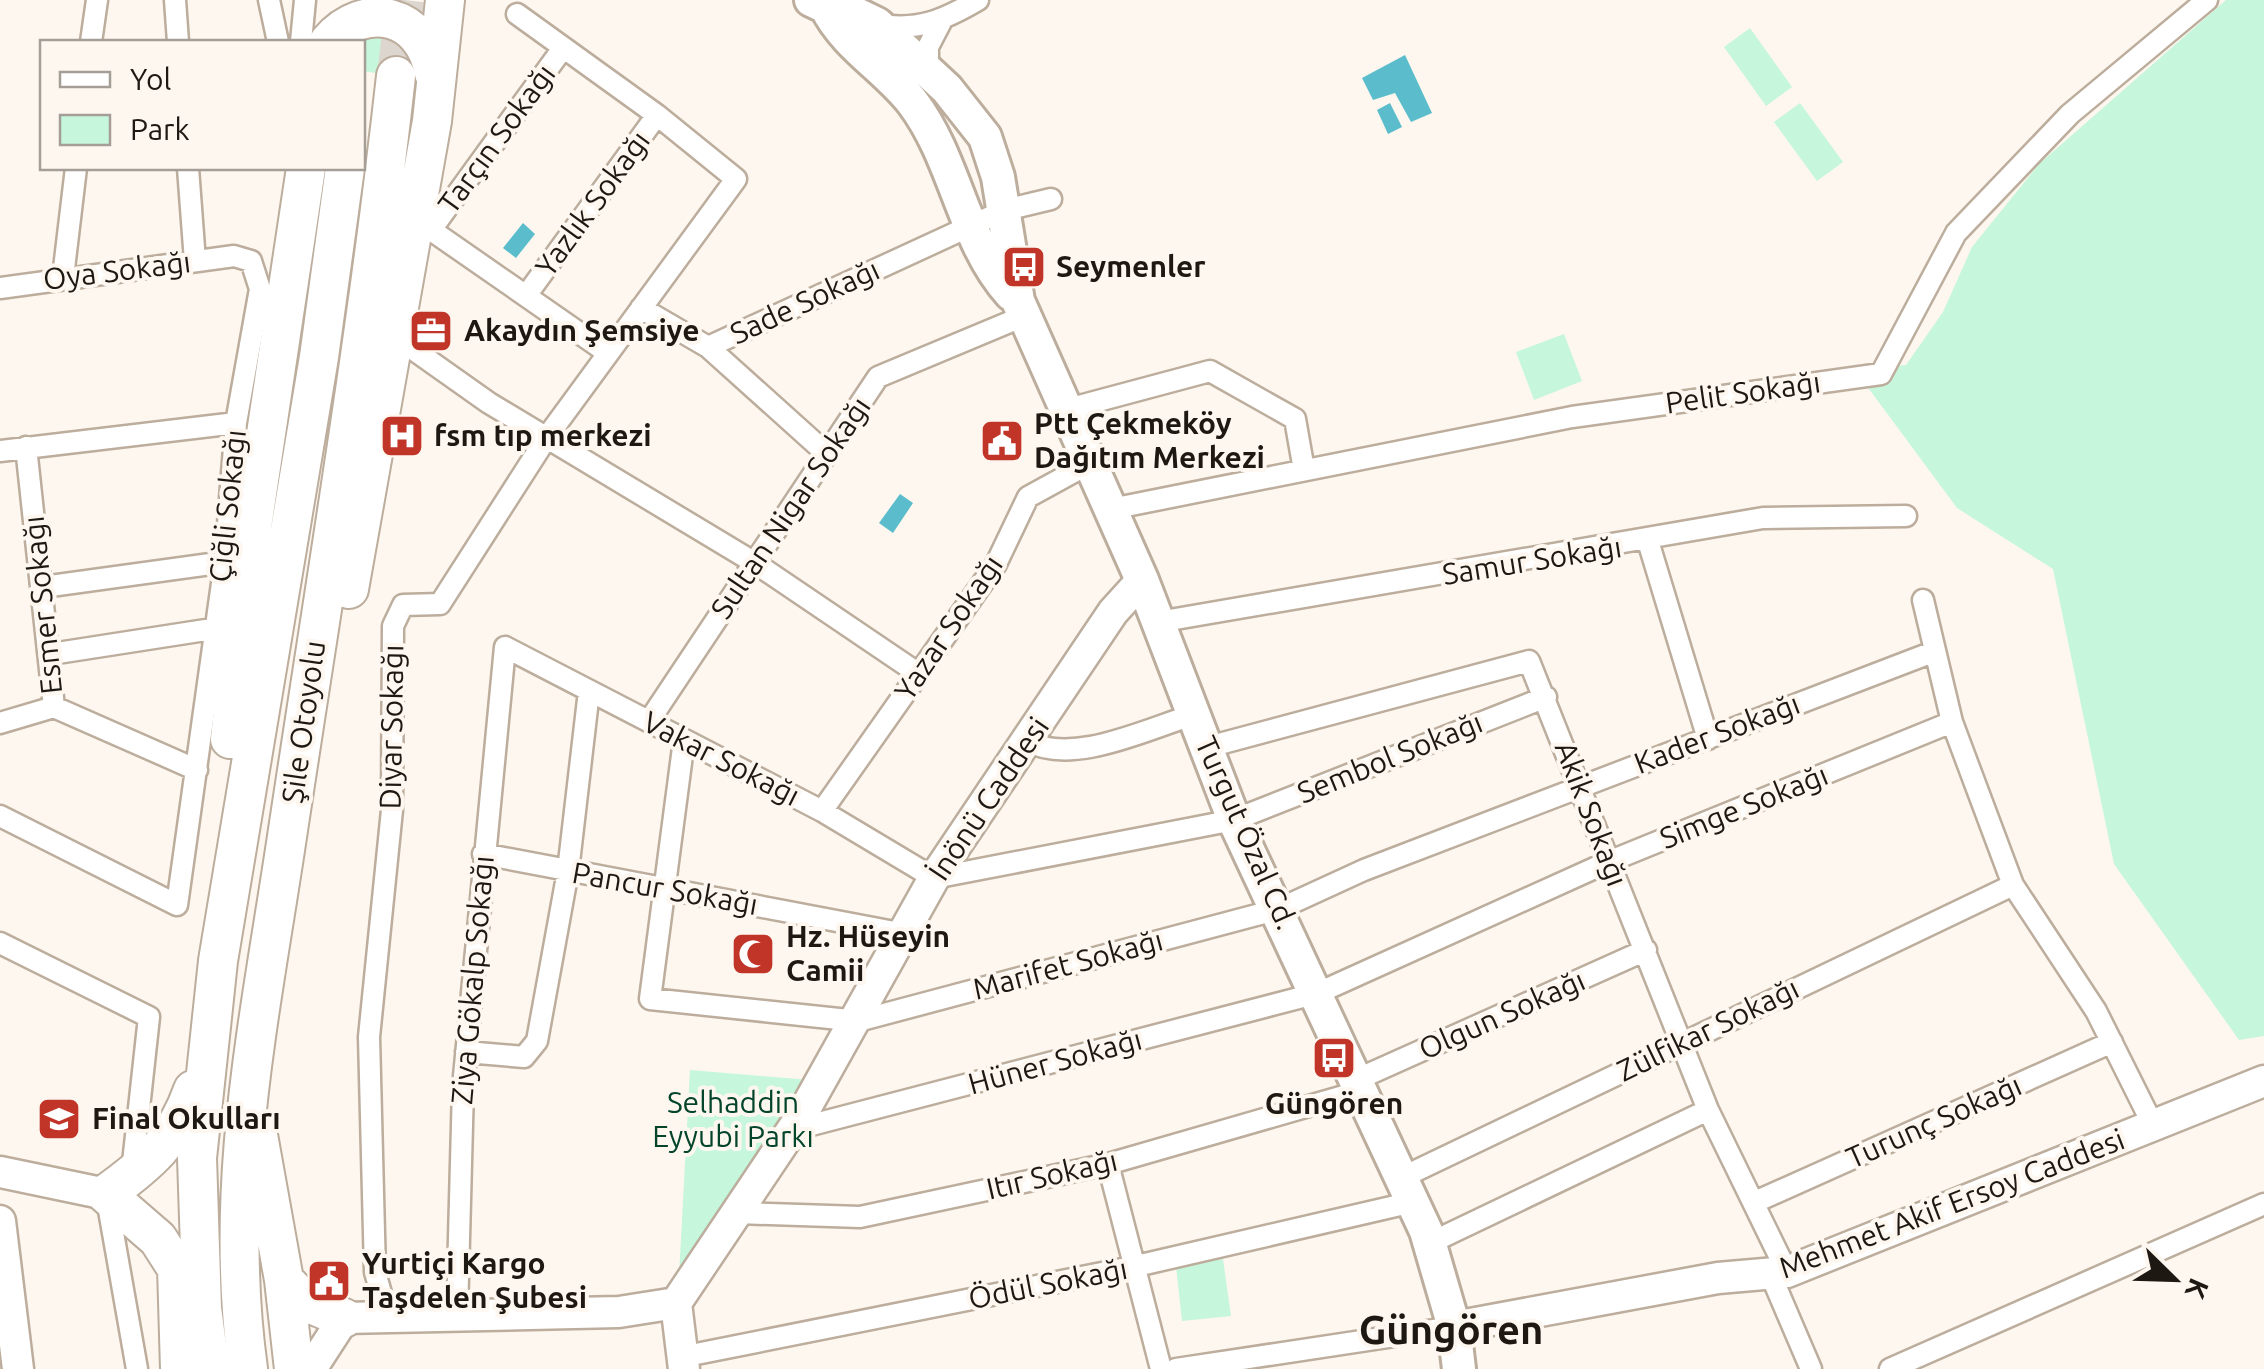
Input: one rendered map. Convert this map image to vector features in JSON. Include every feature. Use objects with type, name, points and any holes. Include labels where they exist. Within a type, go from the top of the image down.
[{"type":"highway","points":[[326,40],[330,0]]},
{"type":"highway","points":[[282,868],[315,751],[349,588],[436,95],[445,0]]},
{"type":"highway","points":[[442,52],[463,0]]},
{"type":"highway","points":[[328,40],[358,15],[386,12],[411,21],[431,54],[436,95]]},
{"type":"highway","name":"Şile Otoyolu","points":[[248,1369],[238,1302],[238,1188],[250,1055],[282,868],[396,76]]},
{"type":"highway","points":[[234,852],[231,723],[252,527],[306,170]]},
{"type":"highway","name":"Şile Otoyolu","points":[[210,1369],[202,1308],[197,1158],[210,1040],[234,852],[319,356],[346,170]]},
{"type":"highway","points":[[202,1308],[119,1185],[168,1145],[182,1122],[210,1040]]},
{"type":"highway","points":[[250,1055],[261,1162],[284,1280],[294,1369]]},
{"type":"highway","points":[[180,1369],[177,1266],[197,1158]]},
{"type":"highway","points":[[284,1280],[304,1301],[344,1318]]},
{"type":"main road","name":"Turgut Özal Cd.","points":[[819,4],[842,6],[877,24],[928,71],[985,137],[1005,210],[1021,308]]},
{"type":"main road","name":"Turgut Özal Cd.","points":[[819,4],[913,104],[1004,286],[1021,308],[1142,580],[1234,820],[1279,909],[1430,1242],[1454,1327],[1459,1369]]},
{"type":"street","points":[[92,40],[97,0]]},
{"type":"street","points":[[175,0],[178,40]]},
{"type":"street","points":[[270,0],[278,40]]},
{"type":"street","points":[[302,40],[305,0]]},
{"type":"street","points":[[877,24],[894,27],[940,22],[978,0]]},
{"type":"street","name":"Pelit Sokağı","points":[[1111,509],[1572,417],[1881,374],[1956,232],[2070,114],[2208,0]]},
{"type":"street","name":"Diyar Sokağı","points":[[388,1318],[375,1272],[369,1037],[392,810],[392,626],[403,605],[440,604],[547,437],[736,179],[657,115],[517,14]]},
{"type":"street","points":[[928,71],[928,47],[940,22]]},
{"type":"street","name":"Tarçın Sokağı","points":[[528,294],[431,230],[563,48]]},
{"type":"street","name":"Yazlık Sokağı","points":[[528,294],[657,115]]},
{"type":"street","points":[[62,276],[76,170]]},
{"type":"street","points":[[188,170],[195,261]]},
{"type":"street","points":[[243,259],[278,247],[288,233],[292,170]]},
{"type":"street","name":"Sade Sokağı","points":[[641,308],[708,347],[1005,210],[1052,199]]},
{"type":"street","name":"Oya Sokağı","points":[[0,288],[62,276],[243,259]]},
{"type":"street","name":"Çiğli Sokağı","points":[[0,816],[177,905],[212,630],[225,562],[236,423],[260,289],[243,259]]},
{"type":"street","points":[[528,294],[608,353]]},
{"type":"street","name":"Sultan Nigar Sokağı","points":[[649,722],[878,378],[1021,308]]},
{"type":"street","points":[[406,346],[755,563],[919,674]]},
{"type":"street","points":[[708,347],[827,454]]},
{"type":"street","points":[[1068,409],[1210,371],[1294,419],[1304,470]]},
{"type":"street","points":[[0,451],[236,423]]},
{"type":"street","name":"Esmer Sokağı","points":[[0,723],[54,707],[26,447]]},
{"type":"street","name":"Yazar Sokağı","points":[[822,811],[996,564],[1028,497],[1090,463]]},
{"type":"street","name":"Samur Sokağı","points":[[1158,622],[1648,542],[1763,518],[1906,516]]},
{"type":"street","points":[[1648,542],[1708,740]]},
{"type":"street","points":[[42,587],[225,562]]},
{"type":"street","name":"İnönü Caddesi","points":[[676,1303],[792,1130],[858,1021],[934,878],[1113,612],[1142,580]]},
{"type":"street","points":[[1923,600],[1952,722],[2013,885],[2112,1042],[2154,1127]]},
{"type":"street","points":[[51,654],[212,630]]},
{"type":"street","name":"Vakar Sokağı","points":[[505,647],[822,811],[934,878]]},
{"type":"street","name":"Ziya Gökalp Sokağı","points":[[457,1314],[466,1052],[505,647]]},
{"type":"street","name":"Kader Sokağı","points":[[1279,909],[1364,870],[1578,786],[1934,652]]},
{"type":"street","name":"Akik Sokağı","points":[[1208,748],[1529,661],[1708,1110],[1755,1202],[1811,1369]]},
{"type":"street","points":[[466,1052],[524,1058],[534,1048],[568,871],[590,690]]},
{"type":"street","name":"Sembol Sokağı","points":[[934,878],[1234,820],[1546,696]]},
{"type":"street","points":[[54,707],[197,770]]},
{"type":"street","points":[[1026,741],[1042,750],[1092,745],[1193,715]]},
{"type":"street","name":"Simge Sokağı","points":[[1318,994],[1608,862],[1952,722]]},
{"type":"street","points":[[684,740],[650,999],[858,1021]]},
{"type":"street","name":"Pancur Sokağı","points":[[483,854],[905,934]]},
{"type":"street","name":"Zülfikar Sokağı","points":[[1408,1190],[1682,1042],[2013,885]]},
{"type":"street","name":"Marifet Sokağı","points":[[858,1021],[1279,909]]},
{"type":"street","points":[[0,942],[149,1017],[119,1185],[137,1369]]},
{"type":"street","name":"Olgun Sokağı","points":[[1359,1085],[1646,950]]},
{"type":"street","name":"Hüner Sokağı","points":[[792,1130],[1318,994]]},
{"type":"street","name":"Turunç Sokağı","points":[[1755,1202],[2112,1042]]},
{"type":"street","name":"Mehmet Akif Ersoy Caddesi","points":[[1454,1327],[1718,1278],[1778,1272],[2264,1081]]},
{"type":"street","name":"Itır Sokağı","points":[[737,1213],[860,1217],[1108,1164],[1359,1085]]},
{"type":"street","points":[[1430,1242],[1708,1110]]},
{"type":"street","points":[[1108,1164],[1132,1267],[1162,1369]]},
{"type":"street","points":[[0,1172],[119,1185]]},
{"type":"street","name":"Ödül Sokağı","points":[[683,1363],[1132,1267],[1408,1190]]},
{"type":"street","points":[[1890,1369],[2264,1204]]},
{"type":"street","points":[[0,1221],[18,1369]]},
{"type":"street","points":[[311,1369],[344,1318],[619,1312],[676,1303],[683,1363]]},
{"type":"street","points":[[1176,1369],[1454,1327]]},
{"type":"green space","points":[[2226,0],[2264,0],[2264,1036],[2239,1040],[2114,864],[2053,569],[1957,508],[1855,370],[1906,365],[1943,312],[1972,247],[2039,164]]},
{"type":"green space","points":[[368,28],[407,37],[419,80],[365,71],[365,40],[357,40]]},
{"type":"green space","points":[[1750,28],[1792,87],[1766,106],[1724,47]]},
{"type":"green space","points":[[1800,103],[1843,162],[1817,181],[1774,122]]},
{"type":"green space","points":[[1564,334],[1582,381],[1534,400],[1516,352]]},
{"type":"green space","name":"Selhaddin Eyyubi Parkı","points":[[690,1070],[810,1080],[679,1276]]},
{"type":"green space","points":[[1223,1259],[1231,1316],[1182,1321],[1176,1266]]},
{"type":"water","points":[[1405,55],[1432,113],[1411,122],[1395,93],[1373,100],[1362,78]]},
{"type":"water","points":[[1390,103],[1402,127],[1388,134],[1377,110]]},
{"type":"water","points":[[523,223],[535,234],[516,258],[503,248]]},
{"type":"water","points":[[900,494],[913,503],[893,533],[879,523]]},
{"type":"tunnel","points":[[396,76],[405,0]]},
{"type":"place","name":"Seymenler","points":[[1024,267]]},
{"type":"place","name":"Akaydın Şemsiye","points":[[431,331]]},
{"type":"place","name":"fsm tıp merkezi","points":[[402,436]]},
{"type":"place","name":"Ptt Çekmeköy Dağıtım Merkezi","points":[[1002,441]]},
{"type":"place","name":"Hz. Hüseyin Camii","points":[[753,954]]},
{"type":"place","name":"Güngören","points":[[1334,1058]]},
{"type":"place","name":"Final Okulları","points":[[59,1119]]},
{"type":"place","name":"Yurtiçi Kargo Taşdelen Şubesi","points":[[329,1281]]},
{"type":"district","name":"Güngören","points":[[1451,1330]]}]
